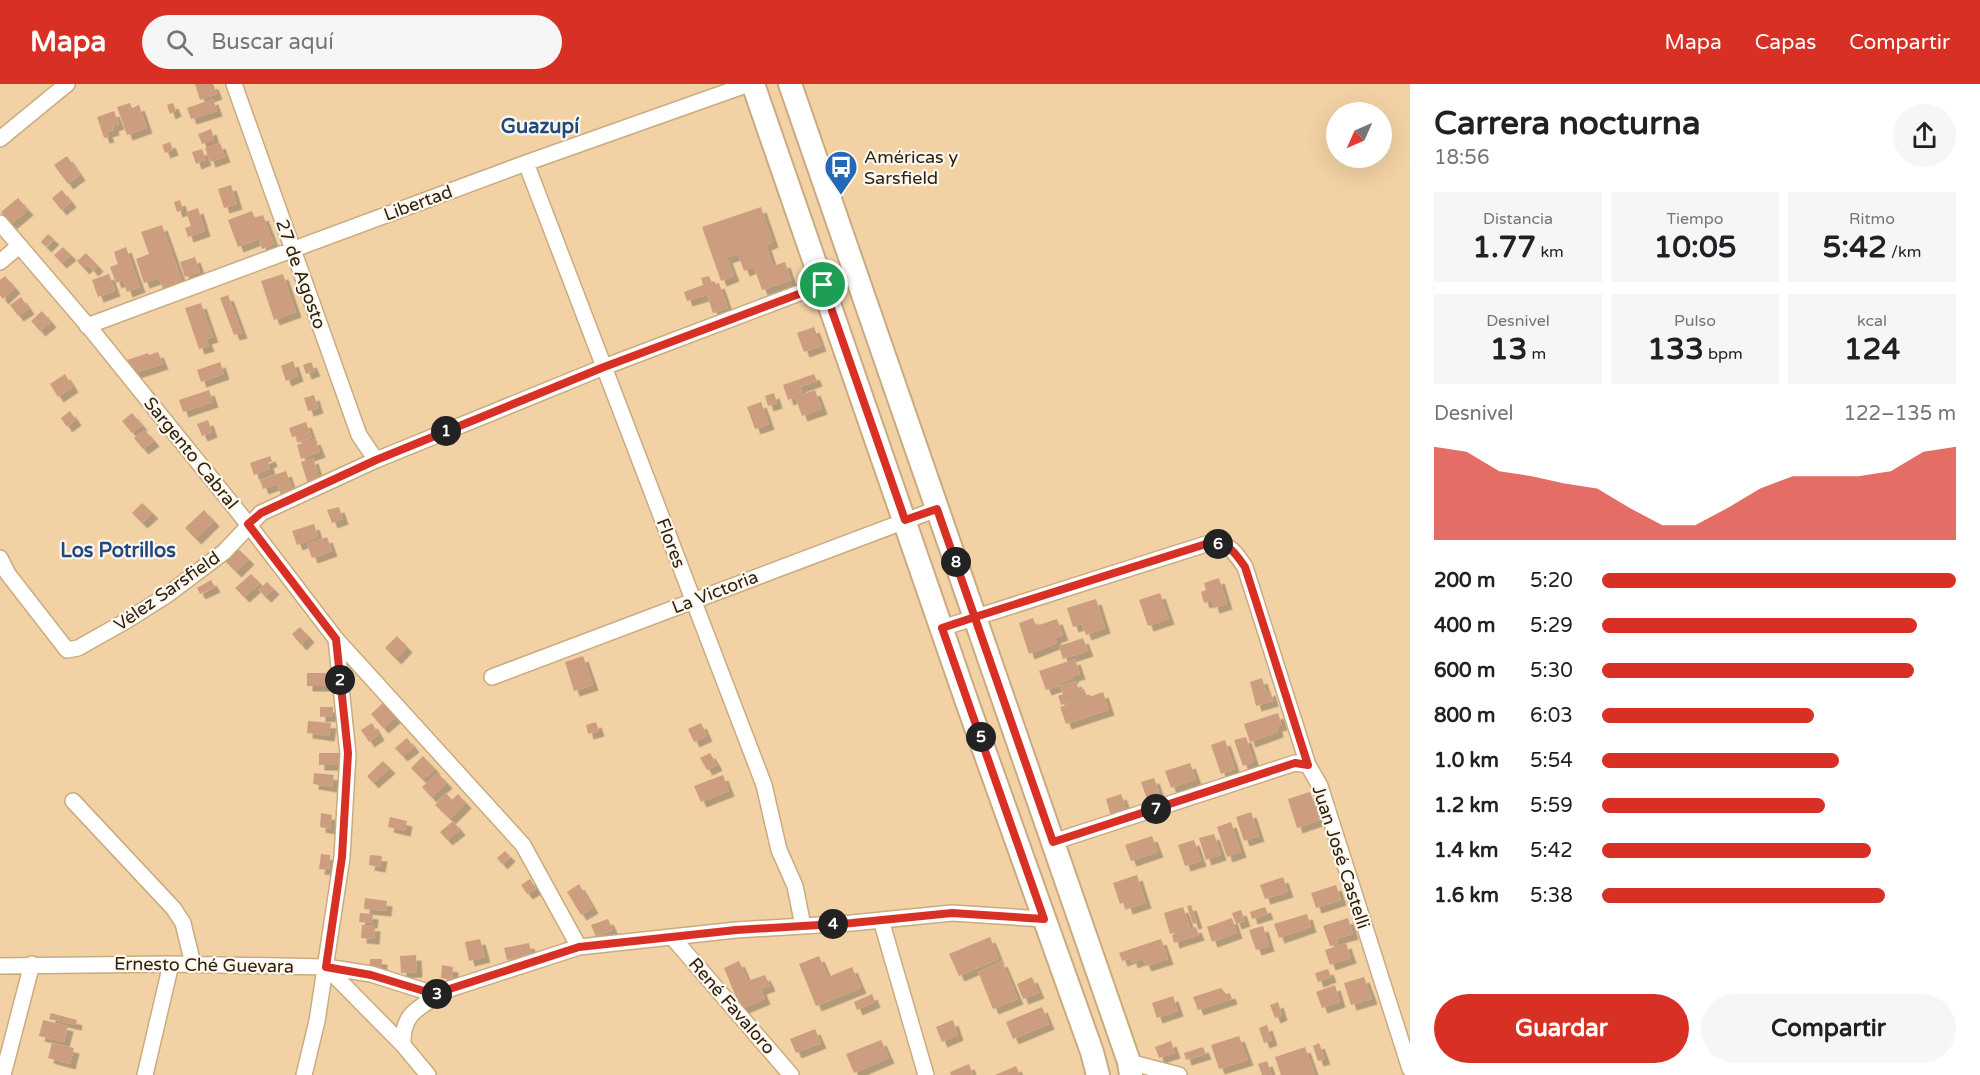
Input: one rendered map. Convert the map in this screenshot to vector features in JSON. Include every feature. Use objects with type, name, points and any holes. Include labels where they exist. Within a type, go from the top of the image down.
[{"type":"main road","points":[[751,84],[1092,1052],[1098,1075]]},
{"type":"main road","points":[[790,84],[1130,1069]]},
{"type":"street","points":[[0,140],[67,84]]},
{"type":"street","name":"27 de Agosto","points":[[234,84],[359,435],[376,460]]},
{"type":"street","name":"Libertad","points":[[87,326],[526,163],[751,84]]},
{"type":"street","name":"Flores","points":[[526,163],[764,785],[779,850],[795,886],[803,926]]},
{"type":"street","name":"Sargento Cabral","points":[[0,223],[248,524],[336,639],[523,845],[579,947]]},
{"type":"street","points":[[0,262],[19,246]]},
{"type":"street","name":"Vélez Sarsfield","points":[[0,558],[8,574],[67,650],[78,648],[167,595],[224,552],[248,524],[261,513],[376,460],[604,367],[823,285]]},
{"type":"street","name":"La Victoria","points":[[492,676],[937,509]]},
{"type":"street","name":"Juan José Castelli","points":[[975,617],[1206,544],[1218,543],[1231,547],[1245,567],[1308,765],[1320,786],[1410,1069]]},
{"type":"street","points":[[942,628],[975,617]]},
{"type":"street","points":[[304,1075],[317,1021],[342,857],[348,753],[336,639]]},
{"type":"street","points":[[1053,842],[1295,763],[1308,765]]},
{"type":"street","points":[[73,801],[174,909],[183,923],[193,964]]},
{"type":"street","points":[[403,1045],[402,1029],[408,1018],[415,1010],[440,994],[579,947],[736,930],[952,913],[1044,919]]},
{"type":"street","points":[[881,920],[926,1075]]},
{"type":"street","name":"René Favaloro","points":[[673,938],[791,1075]]},
{"type":"street","points":[[3,1075],[32,964]]},
{"type":"street","points":[[145,1075],[171,964]]},
{"type":"street","name":"Ernesto Ché Guevara","points":[[0,966],[193,964],[326,967],[371,975],[440,994]]},
{"type":"street","points":[[326,967],[403,1045],[428,1075]]},
{"type":"street","points":[[1130,1069],[1179,1075]]},
{"type":"building","points":[[195,84],[213,84],[217,94],[200,100]]},
{"type":"building","points":[[213,99],[217,111],[191,119],[187,108]]},
{"type":"building","points":[[130,103],[132,108],[139,105],[147,128],[127,135],[117,107]]},
{"type":"building","points":[[173,103],[176,111],[170,114],[167,105]]},
{"type":"building","points":[[114,111],[119,124],[113,126],[114,130],[107,132],[109,137],[104,138],[97,117]]},
{"type":"building","points":[[211,129],[214,139],[202,144],[198,134]]},
{"type":"building","points":[[170,142],[173,150],[165,153],[162,145]]},
{"type":"building","points":[[220,143],[225,157],[210,162],[205,148]]},
{"type":"building","points":[[202,149],[206,160],[196,164],[192,152]]},
{"type":"building","points":[[67,156],[80,175],[68,184],[54,165]]},
{"type":"building","points":[[231,185],[237,204],[224,208],[218,189]]},
{"type":"building","points":[[62,190],[71,202],[61,210],[52,198]]},
{"type":"building","points":[[18,198],[28,210],[11,224],[1,212]]},
{"type":"building","points":[[180,200],[183,210],[177,212],[174,202]]},
{"type":"building","points":[[761,207],[773,242],[766,245],[773,266],[785,262],[791,280],[762,290],[754,267],[744,271],[738,254],[727,258],[734,276],[721,281],[702,227]]},
{"type":"building","points":[[198,208],[205,231],[188,237],[185,228],[191,226],[186,212]]},
{"type":"building","points":[[252,211],[255,218],[263,215],[274,244],[262,249],[259,239],[238,247],[228,220]]},
{"type":"building","points":[[162,225],[183,284],[164,291],[159,278],[144,283],[136,259],[149,254],[141,232]]},
{"type":"building","points":[[48,234],[54,239],[46,247],[41,242]]},
{"type":"building","points":[[63,247],[71,255],[61,263],[54,255]]},
{"type":"building","points":[[126,247],[140,287],[127,292],[123,280],[116,283],[110,267],[118,264],[114,252]]},
{"type":"building","points":[[86,253],[98,266],[93,271],[88,265],[84,269],[77,261]]},
{"type":"building","points":[[195,257],[200,272],[185,277],[180,262]]},
{"type":"building","points":[[109,274],[115,291],[98,297],[92,280]]},
{"type":"building","points":[[283,274],[296,312],[274,320],[261,281]]},
{"type":"building","points":[[5,276],[15,288],[3,299],[0,295],[0,280]]},
{"type":"building","points":[[709,276],[713,285],[719,283],[728,308],[713,313],[707,295],[687,301],[684,292],[703,285],[701,278]]},
{"type":"building","points":[[228,295],[242,333],[234,335],[220,298]]},
{"type":"building","points":[[21,297],[29,309],[18,316],[10,305]]},
{"type":"building","points":[[201,303],[213,337],[206,339],[209,346],[199,349],[185,308]]},
{"type":"building","points":[[42,311],[51,322],[40,331],[31,321]]},
{"type":"building","points":[[814,327],[821,346],[804,352],[797,333]]},
{"type":"building","points":[[158,352],[163,364],[132,374],[127,360]]},
{"type":"building","points":[[293,361],[298,376],[286,381],[281,366]]},
{"type":"building","points":[[220,362],[224,374],[201,382],[197,370]]},
{"type":"building","points":[[311,362],[315,371],[306,374],[303,365]]},
{"type":"building","points":[[65,374],[73,387],[58,397],[50,384]]},
{"type":"building","points":[[814,374],[817,381],[800,387],[803,394],[815,390],[822,409],[802,416],[795,397],[788,400],[783,385]]},
{"type":"building","points":[[209,390],[213,402],[183,412],[179,400]]},
{"type":"building","points":[[774,393],[777,403],[768,406],[765,396]]},
{"type":"building","points":[[314,395],[318,408],[308,411],[304,398]]},
{"type":"building","points":[[761,402],[769,424],[755,429],[747,407]]},
{"type":"building","points":[[70,411],[76,420],[67,427],[61,418]]},
{"type":"building","points":[[132,413],[142,425],[132,433],[122,421]]},
{"type":"building","points":[[208,420],[212,432],[202,436],[197,424]]},
{"type":"building","points":[[306,422],[312,438],[298,442],[296,436],[292,437],[289,428]]},
{"type":"building","points":[[145,430],[154,441],[143,449],[134,438]]},
{"type":"building","points":[[315,439],[320,452],[301,459],[297,445]]},
{"type":"building","points":[[270,456],[272,461],[268,463],[270,469],[254,475],[250,463]]},
{"type":"building","points":[[313,458],[320,480],[308,484],[301,462]]},
{"type":"building","points":[[286,471],[293,491],[281,495],[277,484],[263,489],[260,480]]},
{"type":"building","points":[[142,503],[153,513],[142,523],[132,513]]},
{"type":"building","points":[[339,507],[343,519],[332,523],[327,510]]},
{"type":"building","points":[[204,510],[214,521],[196,539],[185,528]]},
{"type":"building","points":[[314,524],[318,537],[297,545],[292,531]]},
{"type":"building","points":[[327,537],[332,551],[312,558],[307,544]]},
{"type":"building","points":[[237,548],[249,559],[236,572],[225,561]]},
{"type":"building","points":[[251,574],[260,583],[244,597],[235,588]]},
{"type":"building","points":[[1219,578],[1227,604],[1214,608],[1212,601],[1204,603],[1201,592],[1206,590],[1204,583]]},
{"type":"building","points":[[211,580],[215,587],[200,594],[197,588]]},
{"type":"building","points":[[267,582],[274,589],[266,597],[258,590]]},
{"type":"building","points":[[1160,593],[1169,619],[1148,626],[1139,600]]},
{"type":"building","points":[[1096,599],[1105,628],[1086,635],[1082,624],[1073,627],[1067,608]]},
{"type":"building","points":[[1033,618],[1036,626],[1057,619],[1063,635],[1055,638],[1057,643],[1029,654],[1019,623]]},
{"type":"building","points":[[300,627],[309,637],[301,645],[292,634]]},
{"type":"building","points":[[397,636],[407,647],[396,659],[385,648]]},
{"type":"building","points":[[1083,638],[1088,651],[1063,659],[1059,646]]},
{"type":"building","points":[[583,656],[593,685],[574,691],[565,662]]},
{"type":"building","points":[[1075,659],[1080,674],[1061,685],[1046,690],[1039,671]]},
{"type":"building","points":[[307,673],[326,673],[326,686],[307,686]]},
{"type":"building","points":[[1262,678],[1266,692],[1270,690],[1273,701],[1256,706],[1250,682]]},
{"type":"building","points":[[1076,681],[1079,690],[1084,689],[1087,696],[1061,705],[1058,696],[1063,694],[1060,686]]},
{"type":"building","points":[[1103,692],[1109,710],[1066,724],[1060,707]]},
{"type":"building","points":[[384,702],[397,716],[383,728],[371,714]]},
{"type":"building","points":[[320,707],[333,707],[333,716],[320,717]]},
{"type":"building","points":[[1278,713],[1282,725],[1277,726],[1278,732],[1250,742],[1244,724]]},
{"type":"building","points":[[308,721],[331,723],[329,736],[307,733]]},
{"type":"building","points":[[596,722],[599,731],[588,734],[586,725]]},
{"type":"building","points":[[372,723],[379,735],[369,742],[361,730]]},
{"type":"building","points":[[701,723],[707,736],[694,742],[688,729]]},
{"type":"building","points":[[1246,737],[1254,762],[1243,766],[1234,740]]},
{"type":"building","points":[[407,738],[414,747],[402,756],[395,748]]},
{"type":"building","points":[[1225,740],[1235,769],[1221,774],[1211,745]]},
{"type":"building","points":[[319,753],[339,753],[339,765],[319,765]]},
{"type":"building","points":[[710,753],[717,765],[707,770],[700,758]]},
{"type":"building","points":[[423,756],[435,769],[423,780],[411,768]]},
{"type":"building","points":[[383,761],[390,768],[373,783],[367,776]]},
{"type":"building","points":[[1190,763],[1196,779],[1171,788],[1165,771]]},
{"type":"building","points":[[314,773],[334,775],[332,787],[313,784]]},
{"type":"building","points":[[438,773],[447,783],[431,797],[422,787]]},
{"type":"building","points":[[723,775],[729,791],[701,802],[694,786]]},
{"type":"building","points":[[1154,778],[1160,795],[1147,799],[1141,782]]},
{"type":"building","points":[[1310,792],[1320,820],[1297,828],[1288,799]]},
{"type":"building","points":[[446,793],[452,800],[458,794],[466,803],[450,819],[435,805]]},
{"type":"building","points":[[1121,794],[1127,810],[1111,816],[1106,799]]},
{"type":"building","points":[[1251,812],[1259,836],[1244,841],[1236,817]]},
{"type":"building","points":[[321,813],[332,815],[330,829],[320,827]]},
{"type":"building","points":[[390,817],[407,821],[405,831],[388,827]]},
{"type":"building","points":[[453,821],[460,830],[447,840],[440,832]]},
{"type":"building","points":[[1231,822],[1241,852],[1227,857],[1217,827]]},
{"type":"building","points":[[1214,834],[1221,855],[1206,860],[1199,838]]},
{"type":"building","points":[[1152,836],[1158,852],[1131,861],[1125,845]]},
{"type":"building","points":[[1194,840],[1201,861],[1185,866],[1178,845]]},
{"type":"building","points":[[505,851],[510,856],[502,864],[497,858]]},
{"type":"building","points":[[321,854],[330,855],[329,870],[319,869]]},
{"type":"building","points":[[370,855],[382,856],[380,867],[369,865]]},
{"type":"building","points":[[1137,875],[1146,903],[1127,909],[1125,902],[1120,904],[1113,883]]},
{"type":"building","points":[[1283,877],[1288,892],[1265,899],[1260,885]]},
{"type":"building","points":[[530,879],[536,889],[527,894],[521,885]]},
{"type":"building","points":[[579,884],[593,908],[581,915],[567,892]]},
{"type":"building","points":[[1336,885],[1341,900],[1316,908],[1311,893]]},
{"type":"building","points":[[365,898],[387,901],[386,911],[364,909]]},
{"type":"building","points":[[1191,905],[1197,923],[1193,924],[1187,906]]},
{"type":"building","points":[[1183,907],[1190,927],[1170,934],[1164,913]]},
{"type":"building","points":[[1265,907],[1268,914],[1252,919],[1250,912]]},
{"type":"building","points":[[1241,910],[1245,921],[1236,924],[1232,913]]},
{"type":"building","points":[[360,913],[373,914],[372,923],[359,922]]},
{"type":"building","points":[[1307,914],[1311,927],[1279,938],[1274,924]]},
{"type":"building","points":[[1232,918],[1237,933],[1212,942],[1207,927]]},
{"type":"building","points":[[1348,918],[1353,934],[1336,939],[1338,944],[1330,946],[1323,926]]},
{"type":"building","points":[[608,919],[613,930],[596,937],[591,925]]},
{"type":"building","points":[[362,925],[375,926],[374,939],[361,938]]},
{"type":"building","points":[[1263,926],[1269,946],[1256,950],[1249,930]]},
{"type":"building","points":[[1196,927],[1199,935],[1174,943],[1172,935]]},
{"type":"building","points":[[990,937],[999,959],[959,976],[949,954]]},
{"type":"building","points":[[480,939],[485,957],[469,961],[465,942]]},
{"type":"building","points":[[1161,939],[1168,959],[1146,966],[1143,959],[1132,963],[1131,958],[1122,961],[1119,953]]},
{"type":"building","points":[[529,943],[532,955],[507,960],[504,948]]},
{"type":"building","points":[[1346,943],[1351,958],[1330,965],[1325,950]]},
{"type":"building","points":[[416,955],[417,972],[401,973],[400,956]]},
{"type":"building","points":[[819,956],[828,977],[852,967],[861,988],[816,1006],[799,964]]},
{"type":"building","points":[[370,959],[382,959],[382,969],[370,969]]},
{"type":"building","points":[[739,961],[748,981],[765,975],[770,986],[761,989],[765,999],[741,1009],[724,968]]},
{"type":"building","points":[[1002,961],[1018,999],[993,1009],[978,972]]},
{"type":"building","points":[[442,965],[453,967],[452,980],[441,978]]},
{"type":"building","points":[[1328,969],[1331,977],[1318,982],[1315,973]]},
{"type":"building","points":[[1032,977],[1039,993],[1023,999],[1017,984]]},
{"type":"building","points":[[1364,977],[1372,999],[1351,1005],[1344,983]]},
{"type":"building","points":[[1335,985],[1340,1002],[1322,1008],[1316,992]]},
{"type":"building","points":[[1221,988],[1226,994],[1230,993],[1232,999],[1198,1010],[1193,997]]},
{"type":"building","points":[[872,994],[875,1002],[857,1010],[854,1002]]},
{"type":"building","points":[[1173,996],[1178,1011],[1157,1018],[1152,1003]]},
{"type":"building","points":[[1278,1002],[1282,1015],[1275,1018],[1270,1005]]},
{"type":"building","points":[[1042,1007],[1049,1024],[1013,1039],[1006,1022]]},
{"type":"building","points":[[51,1013],[77,1020],[76,1025],[49,1019]]},
{"type":"building","points":[[43,1020],[68,1026],[64,1042],[39,1036]]},
{"type":"building","points":[[953,1020],[958,1035],[942,1042],[936,1027]]},
{"type":"building","points":[[1267,1025],[1272,1040],[1264,1043],[1259,1028]]},
{"type":"building","points":[[815,1029],[821,1043],[796,1053],[790,1039]]},
{"type":"building","points":[[1239,1036],[1248,1060],[1219,1069],[1211,1045]]},
{"type":"building","points":[[881,1040],[889,1058],[854,1073],[846,1054]]},
{"type":"building","points":[[1171,1041],[1175,1053],[1159,1058],[1155,1047]]},
{"type":"building","points":[[52,1043],[74,1048],[70,1064],[48,1058]]},
{"type":"building","points":[[1319,1043],[1325,1059],[1318,1061],[1313,1046]]},
{"type":"building","points":[[1203,1047],[1206,1054],[1186,1060],[1184,1053]]},
{"type":"building","points":[[1305,1047],[1315,1075],[1281,1075],[1275,1057]]},
{"type":"building","points":[[1267,1061],[1272,1075],[1262,1075],[1258,1064]]},
{"type":"building","points":[[969,1064],[973,1075],[951,1075],[950,1072]]},
{"type":"building","points":[[1016,1066],[1020,1075],[995,1075]]},
{"type":"place","name":"Américas y Sarsfield","points":[[841,196]]},
{"type":"district","name":"Guazupí","points":[[540,127]]},
{"type":"district","name":"Los Potrillos","points":[[118,551]]},
{"type":"route","points":[[823,285],[604,367],[376,460],[261,513],[248,524],[336,639],[348,753],[342,857],[326,967],[371,975],[440,994],[579,947],[736,930],[852,923],[952,913],[1044,919],[942,628],[975,617],[1206,544],[1218,543],[1231,547],[1245,567],[1308,765],[1295,763],[1053,842],[975,617],[937,509],[905,520],[823,285]]}]
